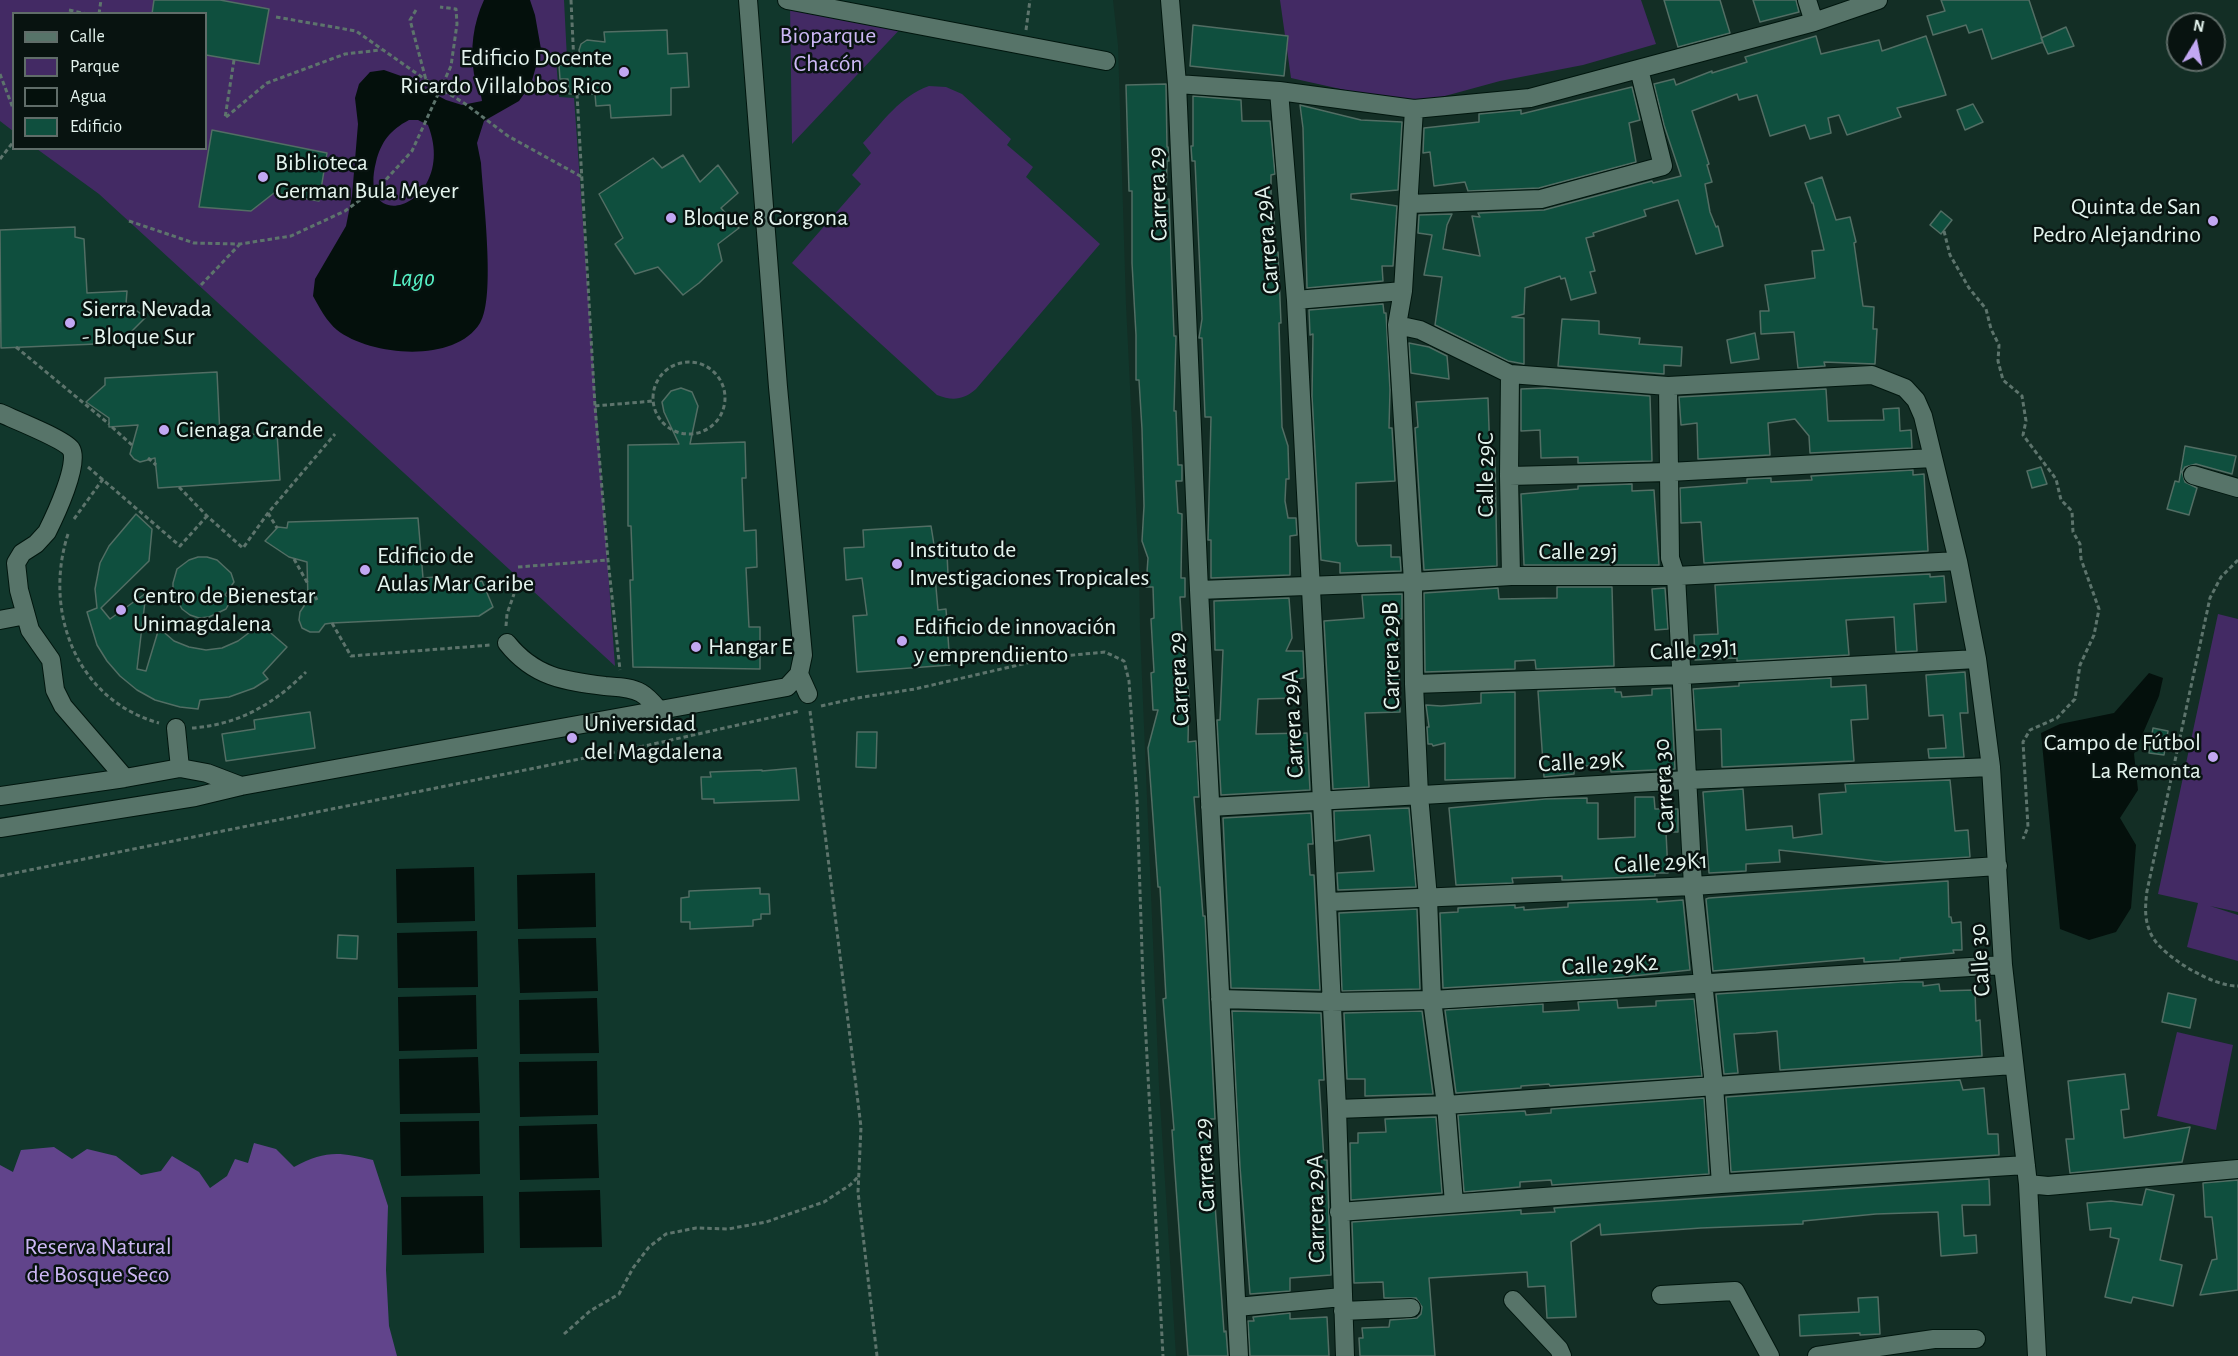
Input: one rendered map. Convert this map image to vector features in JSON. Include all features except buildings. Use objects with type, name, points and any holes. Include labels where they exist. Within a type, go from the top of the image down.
[{"type":"street","points":[[0,828],[195,797],[241,786],[787,687],[799,674],[803,655],[778,387],[748,0]]},
{"type":"street","points":[[787,0],[1106,61]]},
{"type":"street","name":"Carrera 29","points":[[1170,0],[1177,84],[1199,590],[1239,1356]]},
{"type":"street","points":[[1807,0],[1814,22]]},
{"type":"street","points":[[1177,84],[1279,91],[1414,109],[1530,98],[1814,22],[1878,0]]},
{"type":"street","points":[[1409,204],[1541,199],[1663,166],[1639,69]]},
{"type":"street","name":"Carrera 29A","points":[[1279,91],[1296,300],[1309,586],[1322,801],[1337,1109],[1344,1356]]},
{"type":"street","name":"Carrera 29B","points":[[1414,109],[1403,291],[1397,326],[1413,582],[1414,684],[1419,795],[1428,898],[1432,1000],[1446,1105],[1454,1203]]},
{"type":"street","points":[[1296,300],[1403,291]]},
{"type":"street","points":[[1397,326],[1420,330],[1510,374]]},
{"type":"street","name":"Calle 30","points":[[1510,374],[1668,386],[1872,375],[1905,388],[1916,400],[1923,416],[1958,561],[1977,659],[1991,767],[2003,966],[2028,1184],[2037,1356]]},
{"type":"street","name":"Calle 29C","points":[[1510,374],[1511,576]]},
{"type":"street","name":"Carrera 30","points":[[1668,386],[1670,558],[1676,576],[1693,886],[1714,1086],[1721,1184]]},
{"type":"street","points":[[0,413],[66,444],[73,454],[73,466],[47,532],[36,544],[22,553],[16,563],[19,590],[34,637],[51,660],[56,690],[63,706],[125,778]]},
{"type":"street","points":[[1509,476],[1669,472],[1933,458]]},
{"type":"street","points":[[2193,475],[2238,488]]},
{"type":"street","name":"Calle 29j","points":[[1199,590],[1511,576],[1676,576],[1958,561]]},
{"type":"street","points":[[0,620],[26,615]]},
{"type":"street","points":[[507,644],[517,656],[534,669],[555,678],[640,693],[658,709]]},
{"type":"street","name":"Calle 29J1","points":[[1414,684],[1682,675],[1977,659]]},
{"type":"street","points":[[799,674],[809,701]]},
{"type":"street","points":[[176,728],[180,768]]},
{"type":"street","name":"Calle 29K","points":[[1210,807],[1687,780],[1991,767]]},
{"type":"street","points":[[0,796],[180,768],[207,773],[241,786]]},
{"type":"street","name":"Calle 29K1","points":[[1327,902],[1693,886],[1998,867]]},
{"type":"street","name":"Calle 29K2","points":[[1221,999],[1331,1002],[1432,1000],[2003,966]]},
{"type":"street","points":[[1337,1109],[1446,1105],[2013,1065]]},
{"type":"street","points":[[1340,1212],[1721,1184],[2026,1165]]},
{"type":"street","points":[[2028,1184],[2048,1186],[2238,1169]]},
{"type":"street","points":[[1661,1295],[1735,1291],[1770,1356]]},
{"type":"street","points":[[1513,1300],[1559,1349],[1562,1356]]},
{"type":"street","points":[[1237,1307],[1342,1304],[1411,1308]]},
{"type":"street","points":[[1817,1356],[1934,1339],[1976,1339]]},
{"type":"street","points":[[1877,1356],[1892,1345]]},
{"type":"path","points":[[571,0],[574,64]]},
{"type":"path","points":[[1023,46],[1030,0]]},
{"type":"path","points":[[129,221],[194,243],[240,244],[291,236],[345,211],[382,184],[412,151],[451,66],[457,24],[456,9],[440,7]]},
{"type":"path","points":[[69,10],[78,12]]},
{"type":"path","points":[[416,10],[410,20],[426,80]]},
{"type":"path","points":[[276,16],[356,31],[426,80],[464,103],[508,136],[582,177]]},
{"type":"path","points":[[234,60],[225,118],[267,82],[345,54],[383,49]]},
{"type":"path","points":[[0,74],[12,106]]},
{"type":"path","points":[[577,94],[595,406],[622,688]]},
{"type":"path","points":[[0,159],[12,144]]},
{"type":"path","points":[[1944,231],[1955,263],[1969,288],[1986,309],[1999,345],[1998,361],[2003,380],[2022,396],[2026,421],[2023,435],[2056,479],[2061,500],[2072,511],[2073,532],[2080,544],[2080,559],[2099,609],[2094,635],[2080,665],[2075,699],[2057,718],[2030,729],[2023,742],[2028,826],[2023,839]]},
{"type":"path","points":[[201,285],[240,244]]},
{"type":"path","points":[[16,347],[132,445]]},
{"type":"path","points":[[683,362],[695,362],[713,371],[723,384],[725,401],[720,417],[710,427],[689,434],[680,433],[663,424],[656,413],[653,401],[653,388],[659,377],[671,366],[683,362]]},
{"type":"path","points":[[595,406],[653,401]]},
{"type":"path","points":[[179,487],[243,548],[268,513],[335,434]]},
{"type":"path","points":[[73,454],[180,546],[207,516]]},
{"type":"path","points":[[148,458],[156,465]]},
{"type":"path","points":[[103,479],[75,518],[60,564],[58,589],[64,628],[72,648],[81,666],[100,690],[122,707],[147,720],[176,728],[194,728],[223,724],[243,717],[267,705],[287,691],[306,672]]},
{"type":"path","points":[[268,513],[277,528]]},
{"type":"path","points":[[294,559],[308,584]]},
{"type":"path","points":[[518,567],[608,560]]},
{"type":"path","points":[[2238,560],[2221,577],[2210,598],[2146,891],[2145,915],[2152,937],[2172,958],[2207,978],[2238,986]]},
{"type":"path","points":[[332,623],[351,656],[507,644],[507,614],[514,594]]},
{"type":"path","points":[[0,876],[637,747],[809,701],[856,698],[915,689],[1053,657],[1105,652],[1124,662],[1129,681],[1137,800],[1143,982],[1163,1356]]},
{"type":"path","points":[[809,701],[861,1127],[858,1192],[877,1356]]},
{"type":"path","points":[[564,1334],[590,1311],[619,1294],[638,1261],[649,1247],[666,1234],[696,1228],[728,1229],[766,1222],[824,1202],[850,1185],[859,1176]]},
{"type":"shaded area","name":"Universidad del Magdalena","points":[[0,0],[1113,0],[1118,45],[1126,305],[1139,569],[1159,1086],[1176,1356],[0,1356]]},
{"type":"green space","points":[[0,0],[564,0],[567,59],[556,59],[559,97],[574,98],[615,666],[99,194],[38,150],[207,150],[207,12],[12,12],[12,130],[0,121]]},
{"type":"green space","points":[[1280,0],[1641,0],[1656,44],[1583,65],[1500,81],[1434,99],[1399,102],[1291,78]]},
{"type":"green space","name":"Bioparque Chacón","points":[[790,3],[903,26],[792,144]]},
{"type":"green space","points":[[929,86],[946,87],[962,94],[1011,139],[1007,145],[1033,167],[1026,177],[1100,244],[976,389],[958,398],[937,395],[792,263],[861,184],[852,175],[871,153],[863,143],[909,96]]},
{"type":"green space","name":"Campo de Fútbol La Remonta","points":[[2218,614],[2238,619],[2238,912],[2210,906],[2238,915],[2238,961],[2187,947],[2198,903],[2158,894]]},
{"type":"green space","points":[[2177,1032],[2233,1045],[2216,1130],[2157,1116]]},
{"type":"green space","name":"Reserva Natural de Bosque Seco","points":[[254,1143],[276,1149],[294,1167],[305,1161],[333,1154],[373,1160],[388,1206],[386,1270],[389,1326],[397,1356],[0,1356],[0,1165],[13,1172],[21,1150],[54,1147],[72,1159],[87,1149],[116,1156],[141,1175],[161,1171],[172,1156],[199,1172],[210,1188],[227,1176],[235,1159],[248,1163]]},
{"type":"water","name":"Lago","points":[[484,0],[530,0],[541,49],[531,84],[519,101],[484,121],[477,143],[481,163],[487,246],[485,310],[480,323],[468,336],[452,345],[412,352],[370,346],[352,339],[333,327],[313,296],[315,279],[346,226],[352,196],[358,124],[355,98],[359,84],[370,72],[384,70],[401,76],[446,100],[462,105],[482,101],[474,74],[472,55],[473,37]],"holes":[[[409,120],[418,120],[428,125],[434,153],[430,176],[420,192],[406,203],[392,206],[380,200],[374,186],[378,155],[387,137],[397,128]]]},
{"type":"water","points":[[2149,673],[2163,678],[2159,696],[2134,754],[2138,790],[2120,818],[2136,845],[2131,908],[2116,932],[2089,940],[2060,929],[2041,733],[2060,724],[2114,713]]},
{"type":"water","points":[[474,867],[475,921],[397,923],[396,869]]},
{"type":"water","points":[[595,873],[596,927],[518,929],[517,875]]},
{"type":"water","points":[[477,931],[478,987],[398,988],[397,933]]},
{"type":"water","points":[[596,938],[598,991],[520,993],[518,939]]},
{"type":"water","points":[[476,995],[477,1049],[399,1051],[398,997]]},
{"type":"water","points":[[597,998],[599,1053],[520,1054],[519,1000]]},
{"type":"water","points":[[478,1057],[480,1113],[400,1114],[399,1059]]},
{"type":"water","points":[[597,1061],[598,1115],[520,1117],[519,1062]]},
{"type":"water","points":[[479,1121],[480,1174],[401,1176],[400,1122]]},
{"type":"water","points":[[597,1124],[599,1178],[520,1180],[519,1126]]},
{"type":"water","points":[[600,1190],[602,1247],[520,1248],[519,1192]]},
{"type":"water","points":[[483,1196],[484,1253],[402,1255],[401,1197]]},
{"type":"place","name":"Edificio Docente Ricardo Villalobos Rico","points":[[624,72]]},
{"type":"place","name":"Biblioteca German Bula Meyer","points":[[263,177]]},
{"type":"place","name":"Bloque 8 Gorgona","points":[[671,218]]},
{"type":"place","name":"Quinta de San Pedro Alejandrino","points":[[2213,221]]},
{"type":"place","name":"Sierra Nevada - Bloque Sur","points":[[70,323]]},
{"type":"place","name":"Cienaga Grande","points":[[164,430]]},
{"type":"place","name":"Instituto de Investigaciones Tropicales","points":[[897,564]]},
{"type":"place","name":"Edificio de Aulas Mar Caribe","points":[[365,570]]},
{"type":"place","name":"Centro de Bienestar Unimagdalena","points":[[121,610]]},
{"type":"place","name":"Edificio de innovación y emprendiiento","points":[[902,641]]},
{"type":"place","name":"Hangar E","points":[[696,647]]},
{"type":"place","name":"Universidad del Magdalena","points":[[572,738]]},
{"type":"place","name":"Campo de Fútbol La Remonta","points":[[2213,757]]}]
